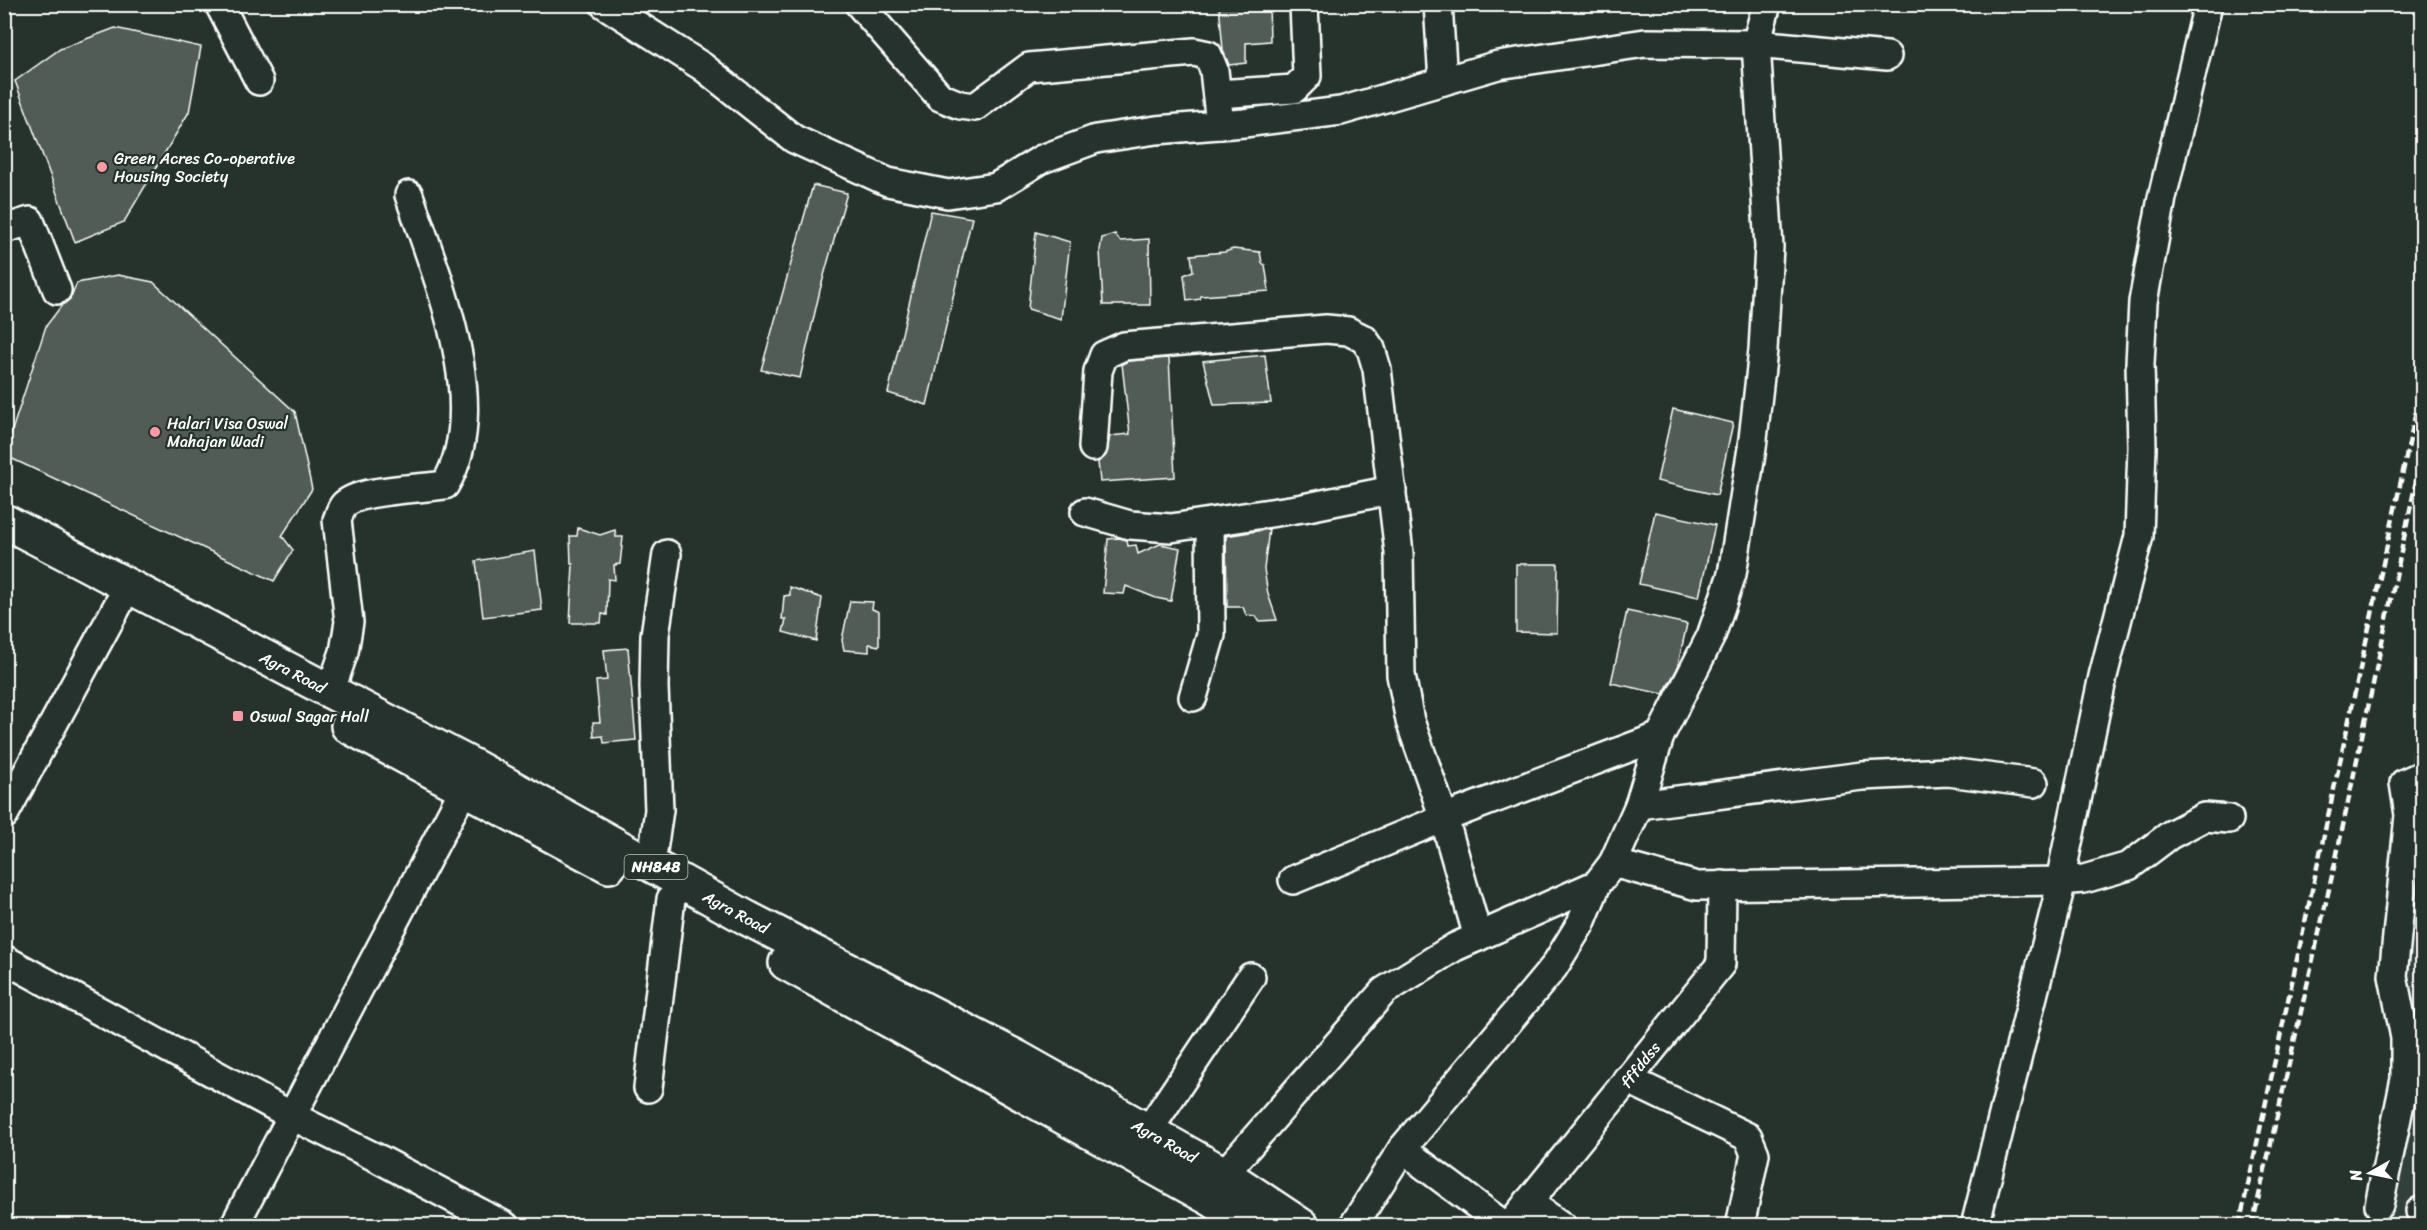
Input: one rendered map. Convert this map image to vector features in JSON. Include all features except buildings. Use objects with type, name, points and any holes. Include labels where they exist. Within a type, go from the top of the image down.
[{"type":"highway","name":"Agra Road","points":[[4,521],[486,773],[747,918],[1018,1058],[1148,1131],[1217,1186],[1252,1226]]},
{"type":"highway","name":"Agra Road","points":[[4,542],[671,900],[1217,1186],[1302,1226]]},
{"type":"street","points":[[219,4],[259,81]]},
{"type":"street","points":[[604,4],[704,67],[794,139],[888,182],[948,194],[996,187],[1042,159],[1096,139],[1156,130],[1341,111],[1498,65],[1645,43],[1756,44],[1887,56]]},
{"type":"street","points":[[859,4],[940,97],[960,105],[975,107],[1029,67],[1194,52],[1208,55],[1214,70],[1220,125]]},
{"type":"street","points":[[1217,94],[1294,89],[1306,76],[1304,4]]},
{"type":"street","points":[[1438,4],[1443,81]]},
{"type":"street","points":[[1353,1226],[1402,1149],[1554,967],[1581,923],[1639,805],[1660,736],[1711,636],[1732,574],[1752,448],[1763,350],[1769,247],[1756,44],[1767,4]]},
{"type":"street","points":[[1975,1226],[2061,881],[2103,676],[2139,536],[2142,447],[2140,364],[2144,302],[2162,198],[2208,4]]},
{"type":"street","points":[[330,692],[344,652],[349,622],[337,520],[342,507],[351,500],[378,492],[445,485],[454,470],[462,442],[465,416],[456,342],[409,195]]},
{"type":"street","points":[[4,229],[30,221],[57,290]]},
{"type":"street","points":[[1093,447],[1098,371],[1104,355],[1124,345],[1326,329],[1348,331],[1364,339],[1371,349],[1377,369],[1399,553],[1401,675],[1410,721],[1444,818],[1478,937]]},
{"type":"street","points":[[1085,512],[1130,525],[1171,528],[1303,508],[1392,490]]},
{"type":"street","points":[[1193,697],[1211,634],[1210,523]]},
{"type":"street","points":[[651,864],[659,810],[654,687],[656,635],[667,554]]},
{"type":"street","points":[[4,815],[119,603]]},
{"type":"street","points":[[1293,880],[1444,818],[1660,736]]},
{"type":"street","points":[[1639,805],[1862,776],[1948,772],[2034,783]]},
{"type":"street","points":[[2379,1205],[2404,1079],[2405,1038],[2393,976],[2409,815],[2404,783],[2422,775]]},
{"type":"street","points":[[234,1226],[464,789]]},
{"type":"street","points":[[1217,1186],[1384,991],[1455,947],[1605,873],[1697,886],[2061,881],[2084,879],[2129,866],[2170,835],[2204,817],[2229,819]]},
{"type":"street","name":"fffddss","points":[[1507,1226],[1721,964],[1722,885]]},
{"type":"street","points":[[648,1088],[671,900]]},
{"type":"street","points":[[4,959],[292,1116],[379,1158],[505,1226]]},
{"type":"street","points":[[1148,1131],[1251,977]]},
{"type":"street","points":[[1627,1079],[1748,1137],[1755,1154],[1740,1226]]},
{"type":"street","points":[[1402,1149],[1507,1226]]},
{"type":"street","points":[[1528,1202],[1562,1226]]},
{"type":"shaded area","points":[[2422,746],[2422,1225],[2380,1226],[2411,750]]},
{"type":"railway","points":[[2239,1226],[2422,384]]},
{"type":"railway","points":[[2252,1226],[2337,854],[2422,453]]},
{"type":"place","name":"Green Acres Co-operative Housing Society","points":[[102,167]]},
{"type":"place","name":"Halari Visa Oswal Mahajan Wadi","points":[[155,432]]},
{"type":"place","name":"Oswal Sagar Hall","points":[[238,716]]}]
